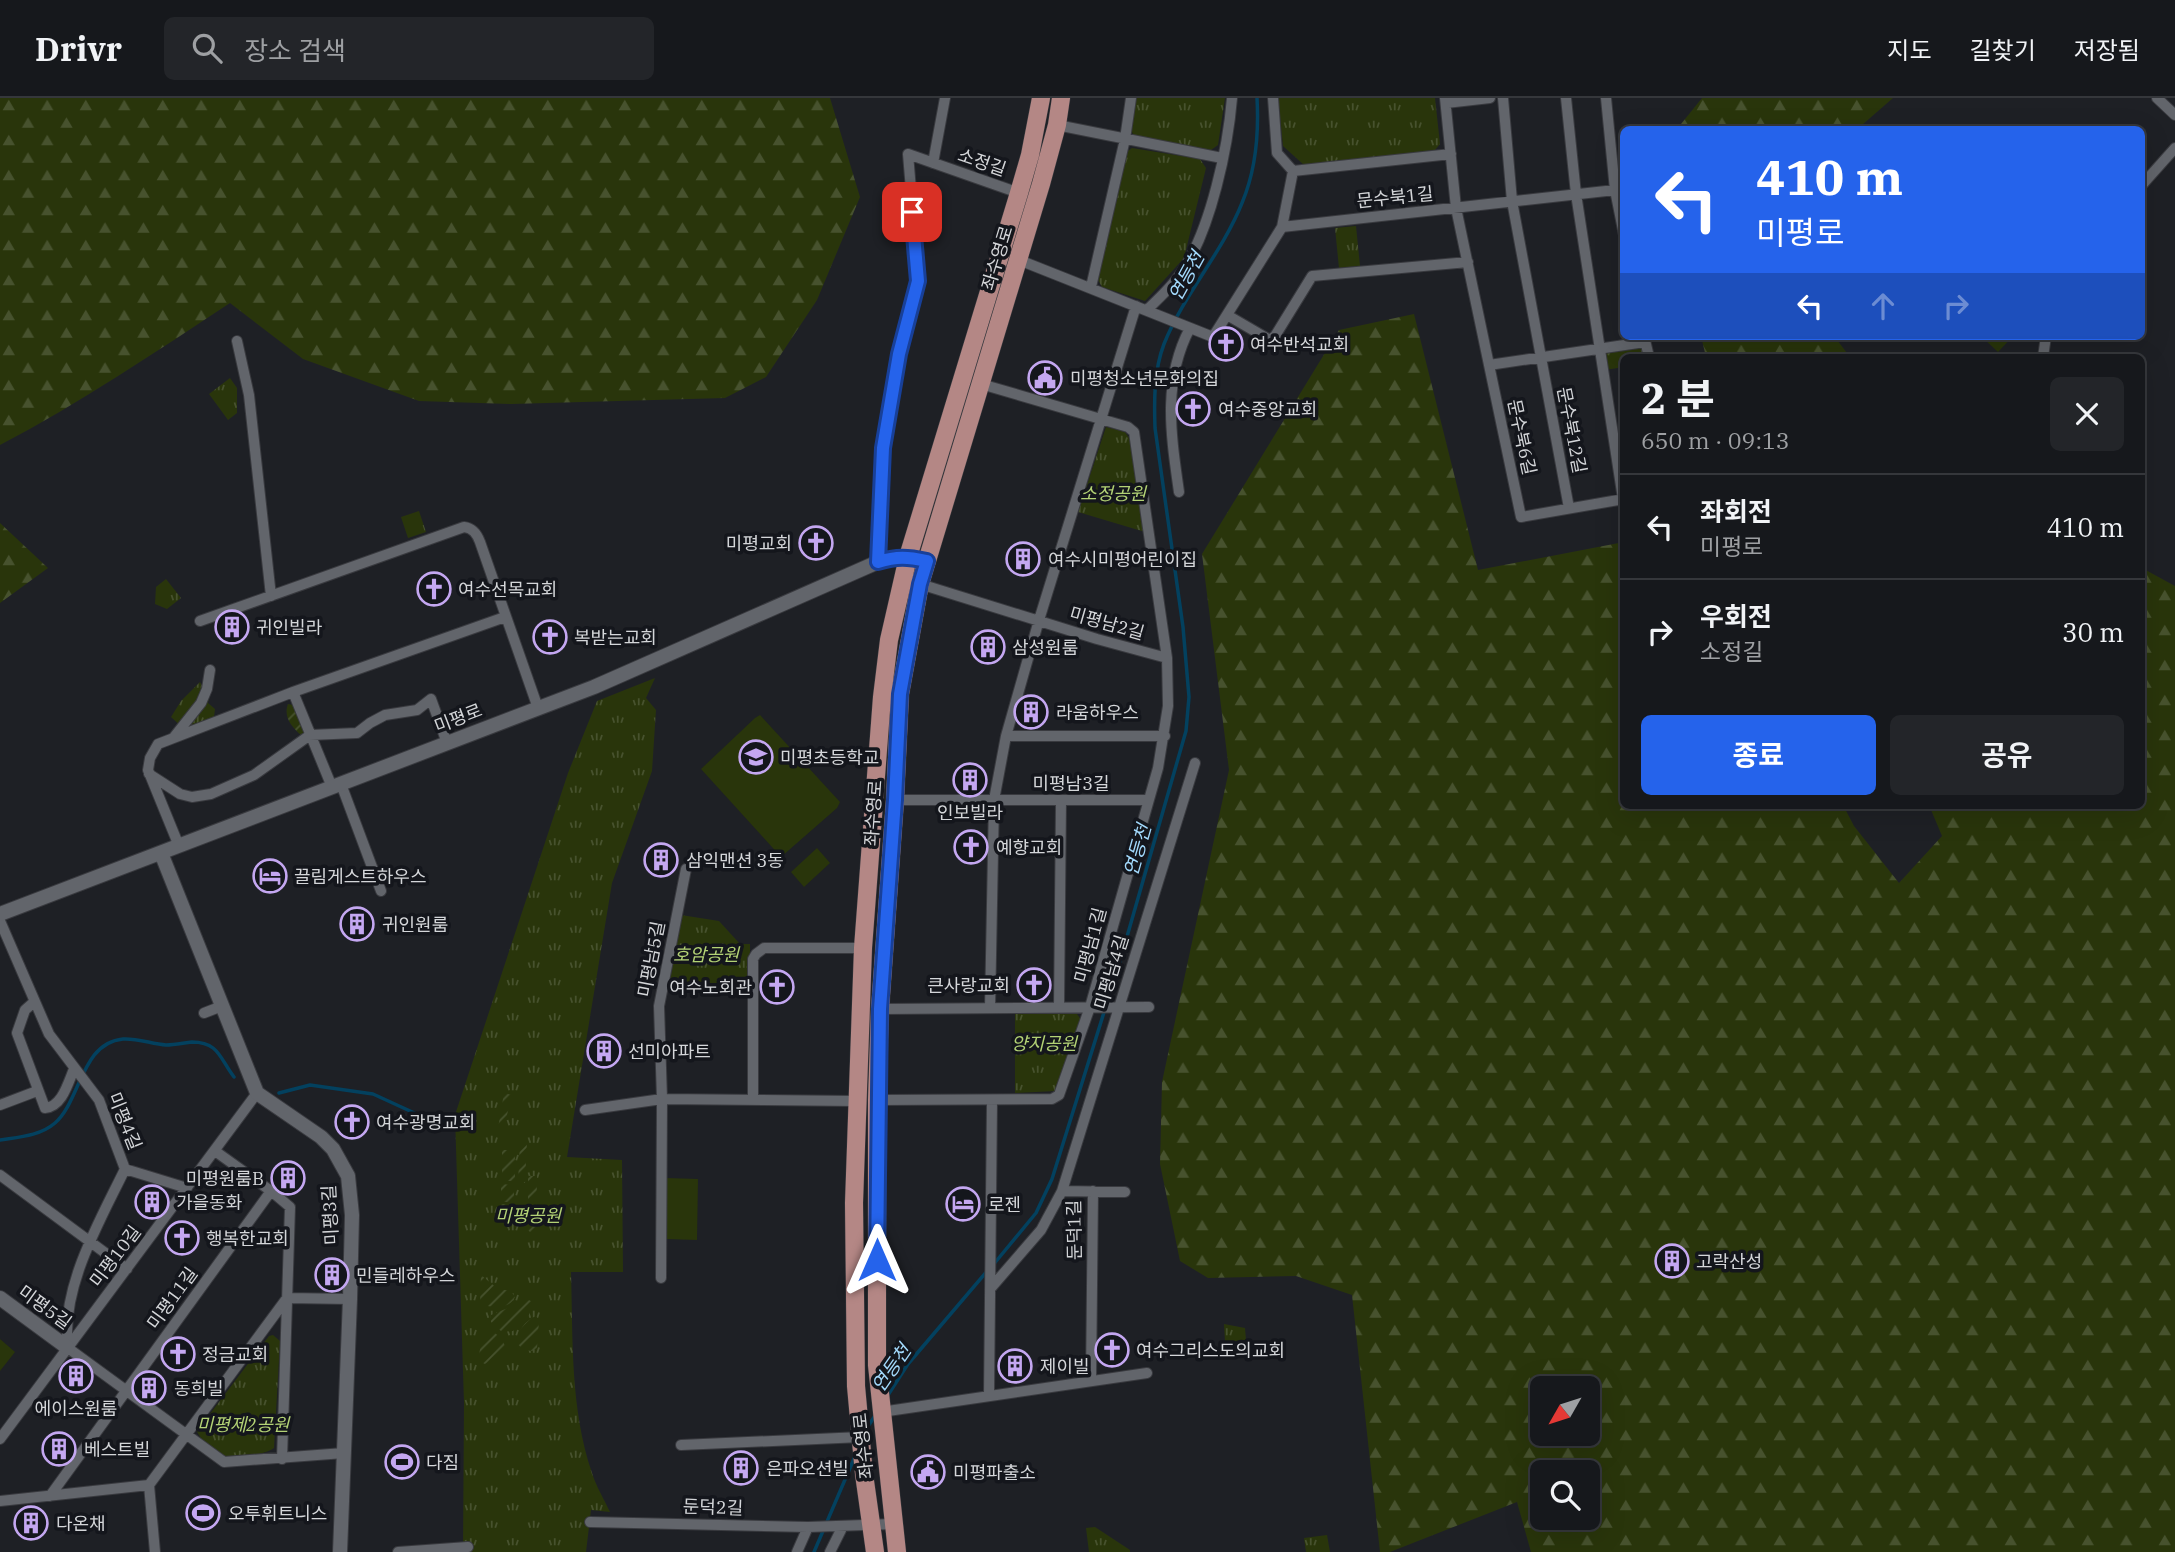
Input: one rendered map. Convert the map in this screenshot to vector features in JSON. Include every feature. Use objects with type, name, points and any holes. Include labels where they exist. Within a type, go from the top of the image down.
[{"type":"main road","name":"좌수영로","points":[[875,1552],[856,1386],[854,1203],[863,948],[882,697],[889,640],[908,556],[1019,193],[1030,155],[1041,98]]},
{"type":"main road","name":"좌수영로","points":[[898,1552],[880,1412],[877,1365],[877,1100],[880,1009],[900,694],[920,584],[1019,260],[1057,125],[1061,98]]},
{"type":"main road","points":[[889,640],[908,643]]},
{"type":"main road","points":[[854,1203],[877,1203]]},
{"type":"main road","points":[[855,1309],[877,1310]]},
{"type":"main road","points":[[861,1442],[884,1444]]},
{"type":"street","name":"소정길","points":[[933,163],[945,98]]},
{"type":"street","points":[[1091,287],[1132,98]]},
{"type":"street","points":[[990,1008],[994,800],[1006,736],[1101,419],[1142,308],[1169,288],[1188,263],[1203,227],[1222,158],[1232,98]]},
{"type":"street","points":[[1273,98],[1277,153],[1293,171]]},
{"type":"street","points":[[1446,100],[1490,98]]},
{"type":"street","points":[[1503,98],[1512,201],[1541,358]]},
{"type":"street","points":[[1566,98],[1576,194],[1620,474]]},
{"type":"street","points":[[1606,98],[1620,215]]},
{"type":"street","points":[[2157,98],[2175,115]]},
{"type":"street","name":"문수북6길","points":[[1446,100],[1456,208],[1521,517],[1620,500]]},
{"type":"street","points":[[1057,125],[1222,158]]},
{"type":"street","points":[[2145,182],[2175,148]]},
{"type":"street","name":"소정길","points":[[878,562],[883,448],[899,354],[918,281],[908,154],[1019,193]]},
{"type":"street","points":[[1293,171],[1451,154]]},
{"type":"street","points":[[1019,260],[1213,337],[1282,227],[1293,171]]},
{"type":"street","name":"문수북1길","points":[[1282,227],[1615,190]]},
{"type":"street","points":[[1227,315],[1270,340],[1312,276],[1468,262]]},
{"type":"street","points":[[1179,492],[1170,406],[1177,359],[1188,327]]},
{"type":"street","points":[[1489,365],[1640,340]]},
{"type":"street","points":[[237,341],[249,395],[271,596]]},
{"type":"street","name":"문수북12길","points":[[1541,358],[1569,508]]},
{"type":"street","name":"미평남1길","points":[[877,1100],[992,1101],[1052,1099],[1059,1095],[1090,1007],[1165,736],[1168,706],[1167,658],[1135,435],[1128,427],[981,384]]},
{"type":"street","points":[[200,621],[464,527],[475,533],[481,542],[538,708]]},
{"type":"street","name":"미평로","points":[[0,914],[633,671],[878,562],[908,556],[927,561]]},
{"type":"street","name":"미평남2길","points":[[920,584],[1167,658]]},
{"type":"street","points":[[179,846],[149,774],[148,763],[158,744],[293,692],[505,617]]},
{"type":"street","points":[[172,739],[201,703],[211,670]]},
{"type":"street","points":[[197,676],[207,689]]},
{"type":"street","points":[[293,692],[310,735],[337,785],[382,891]]},
{"type":"street","points":[[149,774],[180,794],[192,797],[211,794],[254,775],[310,735],[355,734],[388,714],[417,710],[431,699],[447,743]]},
{"type":"street","points":[[1006,736],[1165,736]]},
{"type":"street","name":"미평남4길","points":[[1062,1191],[1195,763]]},
{"type":"street","name":"미평남3길","points":[[895,800],[1148,800]]},
{"type":"street","points":[[1059,1008],[1061,800]]},
{"type":"street","points":[[161,853],[257,1093]]},
{"type":"street","name":"미평남5길","points":[[661,1278],[662,1099],[659,1006],[686,869]]},
{"type":"street","name":"미평4길","points":[[0,921],[54,1043],[99,1100],[125,1169],[90,1241],[69,1307],[66,1326],[68,1348]]},
{"type":"street","points":[[753,1100],[753,960],[757,952],[764,948],[863,948]]},
{"type":"street","points":[[34,1002],[26,1009],[17,1032],[44,1107],[53,1106],[61,1097],[76,1070]]},
{"type":"street","points":[[204,1013],[222,1006]]},
{"type":"street","name":"미평남4길","points":[[880,1009],[1149,1007]]},
{"type":"street","points":[[0,1105],[37,1091]]},
{"type":"street","name":"미평10길","points":[[0,1439],[257,1093]]},
{"type":"street","name":"미평3길","points":[[257,1093],[321,1137],[333,1149],[343,1163],[351,1191],[350,1299],[340,1552]]},
{"type":"street","points":[[586,1110],[662,1099],[856,1101]]},
{"type":"street","points":[[989,1396],[992,1101]]},
{"type":"street","points":[[215,1151],[290,1208],[282,1459]]},
{"type":"street","points":[[125,1169],[187,1188]]},
{"type":"street","points":[[0,1175],[127,1269]]},
{"type":"street","name":"미평11길","points":[[126,1391],[271,1191]]},
{"type":"street","name":"둔덕1길","points":[[990,1289],[1041,1230],[1062,1191],[1093,1191],[1091,1381]]},
{"type":"street","points":[[1093,1191],[1125,1192]]},
{"type":"street","name":"미평5길","points":[[0,1298],[68,1348]]},
{"type":"street","points":[[287,1298],[350,1299]]},
{"type":"street","points":[[155,1552],[149,1485],[287,1298]]},
{"type":"street","points":[[68,1348],[224,1462],[345,1454]]},
{"type":"street","points":[[880,1412],[1147,1373]]},
{"type":"street","points":[[50,1496],[126,1391]]},
{"type":"street","points":[[681,1445],[861,1442]]},
{"type":"street","points":[[0,1501],[149,1485]]},
{"type":"street","name":"둔덕2길","points":[[590,1522],[843,1526]]},
{"type":"street","points":[[830,1552],[843,1526],[893,1524]]},
{"type":"street","points":[[797,1552],[808,1527]]},
{"type":"street","points":[[398,1552],[468,1547]]},
{"type":"green space","points":[[0,98],[830,98],[860,197],[817,300],[766,377],[725,398],[511,404],[419,401],[303,359],[230,303],[88,395],[0,445]]},
{"type":"green space","points":[[1135,98],[1225,98],[1218,145],[1211,150],[1135,137],[1130,129]]},
{"type":"green space","points":[[1278,98],[1435,98],[1440,144],[1435,150],[1304,165],[1283,146]]},
{"type":"green space","points":[[1702,98],[1893,98],[1862,126],[1679,126]]},
{"type":"green space","points":[[1132,148],[1200,159],[1206,168],[1184,258],[1145,301],[1102,287],[1098,280],[1125,153]]},
{"type":"green space","points":[[1356,226],[1360,266],[1339,268],[1335,228]]},
{"type":"green space","points":[[1414,314],[1478,570],[1620,543],[1620,809],[1845,809],[1854,826],[1899,883],[1942,836],[1931,809],[2145,809],[2145,570],[2175,586],[2175,1552],[1531,1552],[1517,1502],[1390,1552],[1380,1552],[1352,1295],[1296,1276],[1208,1278],[1180,1261],[1160,1164],[1162,1082],[1229,770],[1202,554],[1339,330]]},
{"type":"green space","points":[[1702,340],[1837,340],[1848,354],[1705,354]]},
{"type":"green space","points":[[1985,340],[2009,340],[1998,352]]},
{"type":"green space","points":[[1639,345],[1645,354],[1620,354],[1620,368],[1605,370],[1603,355],[1606,351]]},
{"type":"green space","points":[[230,378],[237,388],[237,413],[228,420],[209,394]]},
{"type":"green space","name":"소정공원","points":[[1106,427],[1125,432],[1131,441],[1145,532],[1078,512]]},
{"type":"green space","points":[[419,511],[426,532],[408,538],[401,517]]},
{"type":"green space","points":[[0,523],[48,568],[0,603]]},
{"type":"green space","points":[[166,579],[181,598],[167,609],[155,604],[156,587]]},
{"type":"green space","name":"미평공원","points":[[655,678],[646,698],[656,710],[652,771],[612,883],[567,1157],[622,1160],[623,1272],[571,1272],[574,1373],[580,1424],[592,1473],[610,1512],[591,1510],[586,1552],[463,1552],[464,1403],[455,1115],[568,773],[597,701]]},
{"type":"green space","points":[[200,682],[209,698],[208,703],[215,709],[214,717],[184,729],[171,717],[181,701]]},
{"type":"green space","points":[[288,704],[293,705],[305,734],[301,735],[289,721]]},
{"type":"green space","points":[[760,715],[840,802],[837,808],[781,857],[701,769]]},
{"type":"green space","points":[[817,848],[830,863],[804,887],[791,872]]},
{"type":"green space","name":"호암공원","points":[[681,915],[719,921],[740,944],[750,944],[750,986],[669,985]]},
{"type":"green space","name":"양지공원","points":[[1015,1012],[1077,1014],[1082,1021],[1056,1091],[1015,1093]]},
{"type":"green space","points":[[504,1093],[512,1095],[504,1127],[497,1134]]},
{"type":"green space","points":[[520,1141],[527,1141],[525,1183],[518,1182]]},
{"type":"green space","points":[[502,1150],[515,1150],[515,1181],[502,1181]]},
{"type":"green space","points":[[528,1176],[537,1176],[536,1238],[528,1230]]},
{"type":"green space","points":[[666,1178],[698,1179],[697,1240],[666,1239]]},
{"type":"green space","points":[[501,1184],[514,1185],[514,1202],[501,1202]]},
{"type":"green space","points":[[501,1204],[514,1205],[513,1222],[500,1221]]},
{"type":"green space","points":[[481,1275],[498,1289],[511,1291],[515,1297],[513,1301],[500,1307],[480,1303]]},
{"type":"green space","points":[[529,1300],[534,1303],[528,1317],[513,1331],[502,1332],[491,1322],[491,1315]]},
{"type":"green space","points":[[536,1316],[539,1321],[537,1348],[532,1351],[523,1350],[517,1343],[518,1334],[528,1321]]},
{"type":"green space","points":[[1224,1324],[1245,1328],[1246,1340],[1225,1342]]},
{"type":"green space","points":[[487,1329],[500,1337],[506,1351],[500,1361],[492,1360],[485,1364],[479,1361],[479,1358]]},
{"type":"green space","name":"미평제2공원","points":[[273,1335],[280,1341],[274,1448],[243,1457],[231,1458],[222,1455],[213,1450],[197,1431],[269,1336]]},
{"type":"green space","points":[[0,1339],[15,1352],[0,1371]]},
{"type":"green space","points":[[1095,1527],[1130,1552],[1089,1552],[1086,1528]]},
{"type":"green space","points":[[1327,1535],[1330,1552],[1306,1552],[1304,1538]]},
{"type":"waterway","name":"연등천","points":[[993,1265],[1036,1213],[1052,1179],[1120,961],[1186,731],[1189,697],[1183,627],[1155,428],[1156,375],[1172,326],[1234,221],[1247,190],[1256,152],[1257,98]]},
{"type":"waterway","points":[[0,1140],[36,1133],[55,1123],[64,1113],[90,1061],[98,1051],[109,1043],[123,1039],[166,1045],[192,1042],[208,1045],[218,1053],[234,1077]]},
{"type":"waterway","points":[[279,1093],[310,1085],[373,1094],[434,1122],[464,1119]]},
{"type":"waterway","name":"연등천","points":[[888,1395],[908,1364],[988,1270]]},
{"type":"waterway","name":"연등천","points":[[867,1428],[876,1414]]},
{"type":"waterway","name":"연등천","points":[[814,1552],[856,1454]]},
{"type":"place","name":"여수반석교회","points":[[1226,344]]},
{"type":"place","name":"미평청소년문화의집","points":[[1045,378]]},
{"type":"place","name":"여수중앙교회","points":[[1193,409]]},
{"type":"place","name":"미평교회","points":[[816,543]]},
{"type":"place","name":"여수시미평어린이집","points":[[1023,559]]},
{"type":"place","name":"여수선목교회","points":[[434,589]]},
{"type":"place","name":"귀인빌라","points":[[232,627]]},
{"type":"place","name":"복받는교회","points":[[550,637]]},
{"type":"place","name":"삼성원룸","points":[[988,647]]},
{"type":"place","name":"라움하우스","points":[[1031,712]]},
{"type":"place","name":"미평초등학교","points":[[756,757]]},
{"type":"place","name":"인보빌라","points":[[970,780]]},
{"type":"place","name":"예향교회","points":[[971,847]]},
{"type":"place","name":"삼익맨션 3동","points":[[661,860]]},
{"type":"place","name":"끌림게스트하우스","points":[[270,876]]},
{"type":"place","name":"귀인원룸","points":[[357,924]]},
{"type":"place","name":"큰사랑교회","points":[[1034,985]]},
{"type":"place","name":"여수노회관","points":[[777,987]]},
{"type":"place","name":"선미아파트","points":[[604,1051]]},
{"type":"place","name":"여수광명교회","points":[[352,1122]]},
{"type":"place","name":"미평원룸B","points":[[288,1178]]},
{"type":"place","name":"가을동화","points":[[152,1202]]},
{"type":"place","name":"로젠","points":[[963,1204]]},
{"type":"place","name":"행복한교회","points":[[182,1238]]},
{"type":"place","name":"고락산성","points":[[1672,1261]]},
{"type":"place","name":"민들레하우스","points":[[332,1275]]},
{"type":"place","name":"여수그리스도의교회","points":[[1112,1350]]},
{"type":"place","name":"정금교회","points":[[178,1354]]},
{"type":"place","name":"제이빌","points":[[1015,1366]]},
{"type":"place","name":"에이스원룸","points":[[76,1376]]},
{"type":"place","name":"동희빌","points":[[149,1388]]},
{"type":"place","name":"베스트빌","points":[[59,1449]]},
{"type":"place","name":"다짐","points":[[402,1462]]},
{"type":"place","name":"은파오션빌","points":[[741,1468]]},
{"type":"place","name":"미평파출소","points":[[928,1472]]},
{"type":"place","name":"오투휘트니스","points":[[203,1513]]},
{"type":"place","name":"다온채","points":[[31,1523]]},
{"type":"route","points":[[877,1260],[880,1009],[900,694],[920,584],[927,561],[908,556],[878,562],[883,448],[899,354],[918,281],[912,212]]}]
